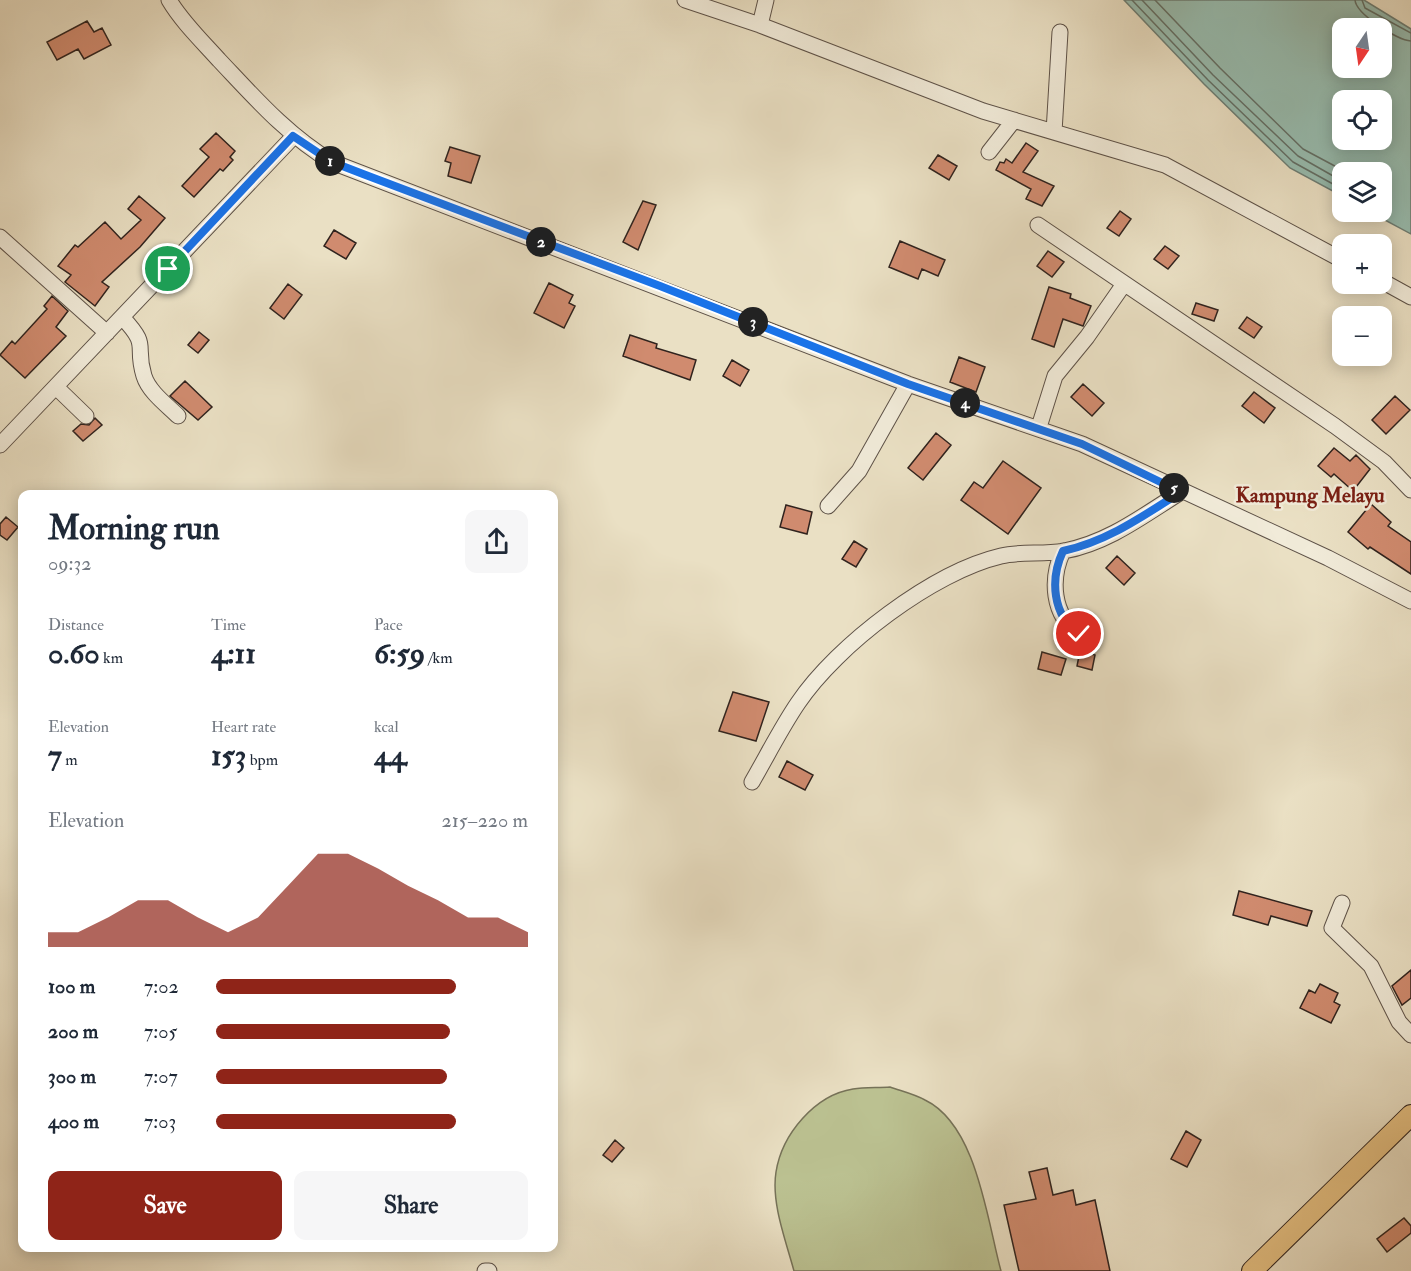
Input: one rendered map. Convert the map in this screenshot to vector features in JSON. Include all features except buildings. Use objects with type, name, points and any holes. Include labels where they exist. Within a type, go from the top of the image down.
[{"type":"main road","points":[[1252,1271],[1411,1115]]},
{"type":"street","points":[[169,0],[190,28],[293,136],[310,149],[342,166],[660,286],[908,384],[1039,427],[1125,463],[1181,492],[1328,558],[1411,601]]},
{"type":"street","points":[[685,0],[760,25],[1014,120],[1164,165],[1332,255]]},
{"type":"street","points":[[760,25],[766,0]]},
{"type":"street","points":[[1054,132],[1060,32]]},
{"type":"street","points":[[989,152],[1014,120]]},
{"type":"street","points":[[0,445],[293,136]]},
{"type":"street","points":[[1038,225],[1327,420],[1384,462],[1411,490]]},
{"type":"street","points":[[0,237],[107,333]]},
{"type":"street","points":[[1039,427],[1055,376],[1087,338],[1124,284]]},
{"type":"street","points":[[1392,287],[1411,297]]},
{"type":"street","points":[[122,317],[141,340],[143,368],[147,384],[178,416]]},
{"type":"street","points":[[828,506],[859,471],[908,384]]},
{"type":"street","points":[[56,387],[86,416]]},
{"type":"street","points":[[752,782],[798,702],[837,658],[902,602],[966,567],[1002,555],[1063,551],[1087,546],[1118,532],[1181,492]]},
{"type":"street","points":[[1063,551],[1056,573],[1056,598],[1064,619],[1079,634]]},
{"type":"street","points":[[1342,903],[1332,928],[1371,966],[1399,1022],[1411,1033]]},
{"type":"green space","points":[[890,1087],[925,1100],[943,1112],[957,1130],[968,1152],[985,1201],[1001,1271],[794,1271],[780,1222],[775,1184],[779,1158],[785,1144],[802,1118],[826,1099],[853,1089]]},
{"type":"water","points":[[1124,0],[1364,0],[1411,29],[1411,234],[1389,222],[1392,222],[1392,162],[1332,162],[1332,191],[1290,168],[1204,84]]},
{"type":"district","name":"Kampung Melayu","points":[[1310,495]]},
{"type":"route","points":[[168,269],[293,136],[332,162],[660,286],[908,384],[1039,427],[1082,444],[1181,492],[1118,532],[1087,546],[1063,551],[1056,573],[1056,598],[1064,619],[1079,634]]}]
